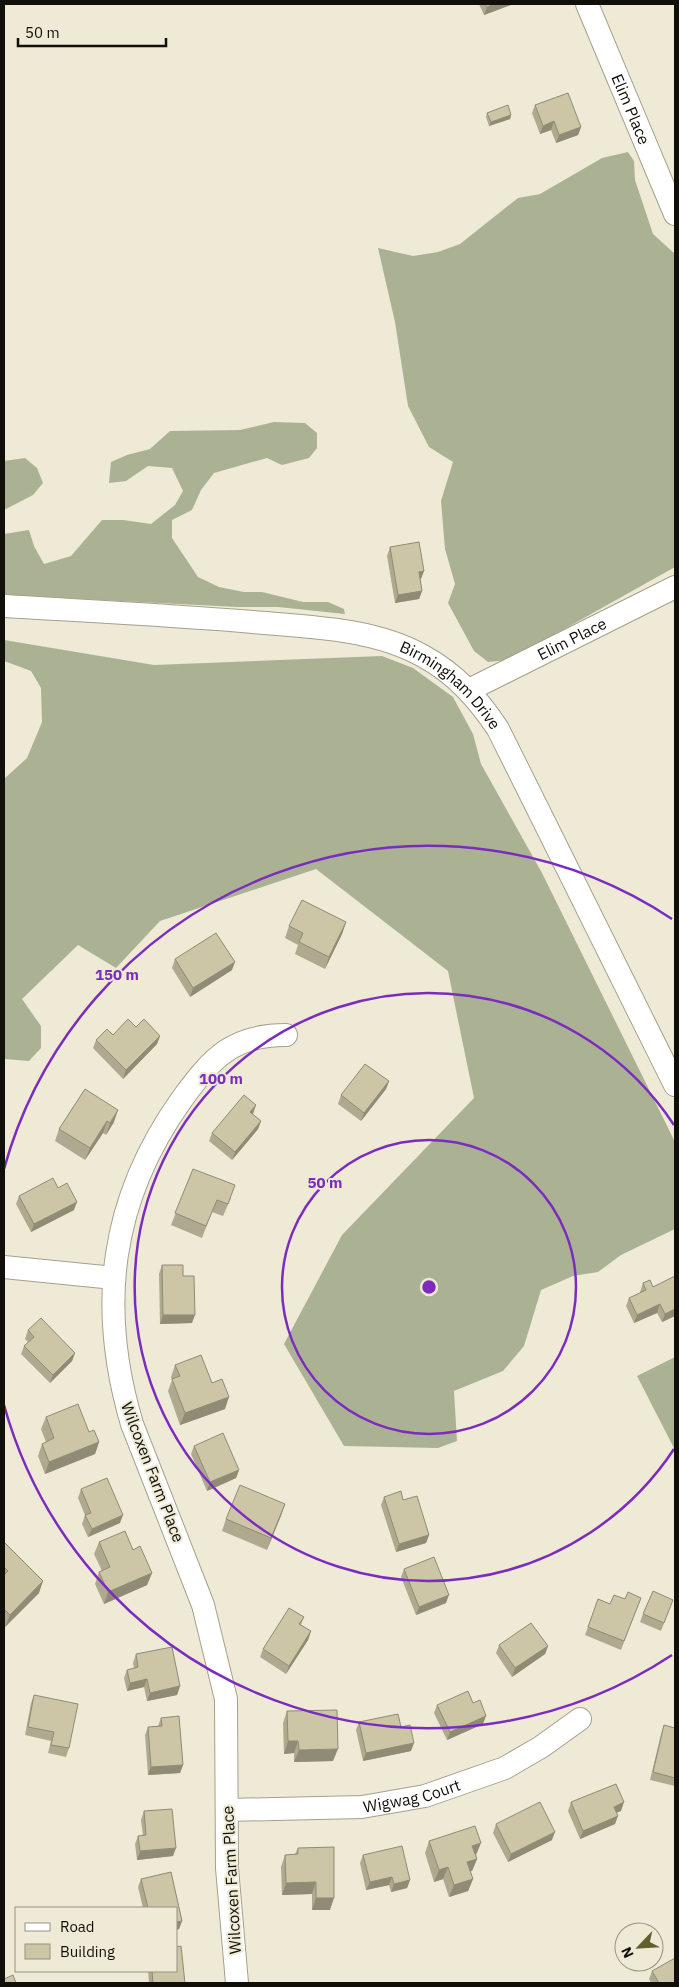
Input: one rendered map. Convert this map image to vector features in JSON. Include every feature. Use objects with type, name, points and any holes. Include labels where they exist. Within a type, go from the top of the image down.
[{"type":"street","name":"Elim Place","points":[[587,4],[675,214]]},
{"type":"street","name":"Elim Place","points":[[469,690],[675,587]]},
{"type":"street","name":"Birmingham Drive","points":[[4,606],[181,616],[326,629],[361,635],[395,644],[422,655],[448,671],[469,690],[498,729],[675,1085]]},
{"type":"street","name":"Wilcoxen Farm Place","points":[[237,1983],[227,1868],[226,1699],[218,1657],[203,1605],[132,1424],[123,1395],[114,1339],[114,1278],[119,1242],[131,1193],[148,1154],[175,1110],[204,1070],[221,1052],[264,1035],[286,1035]]},
{"type":"street","points":[[4,1268],[114,1278]]},
{"type":"street","name":"Wigwag Court","points":[[227,1810],[362,1807],[425,1796],[505,1768],[580,1719]]},
{"type":"green space","points":[[628,152],[634,161],[635,180],[653,234],[675,254],[675,567],[509,660],[488,662],[474,651],[448,603],[455,584],[445,549],[441,501],[453,462],[429,447],[408,406],[395,322],[378,248],[413,256],[438,252],[460,244],[518,198],[540,194],[602,158]]},
{"type":"green space","points":[[274,422],[305,423],[317,433],[317,448],[309,458],[282,465],[267,458],[214,473],[201,490],[192,510],[172,520],[172,538],[198,577],[219,587],[244,592],[262,592],[303,602],[328,602],[344,609],[345,614],[278,607],[237,607],[4,595],[4,534],[29,530],[34,546],[44,564],[71,556],[102,520],[123,520],[151,524],[175,505],[183,491],[172,468],[148,466],[126,481],[109,483],[111,462],[127,455],[150,449],[170,431],[240,430]]},
{"type":"green space","points":[[25,458],[37,468],[43,483],[33,495],[4,510],[4,461]]},
{"type":"green space","points":[[4,640],[154,665],[382,656],[413,668],[453,697],[473,734],[481,764],[542,873],[675,1142],[675,1229],[621,1255],[598,1272],[573,1276],[541,1290],[524,1346],[503,1371],[454,1391],[457,1441],[438,1448],[344,1446],[284,1344],[342,1235],[474,1098],[448,971],[316,869],[160,921],[116,968],[78,945],[22,999],[41,1026],[41,1048],[29,1061],[4,1059],[4,779],[27,758],[42,722],[41,688],[31,671],[4,661]]},
{"type":"green space","points":[[675,1357],[675,1450],[637,1376]]},
{"type":"building","points":[[568,93],[581,127],[559,135],[554,121],[543,126],[535,105]]},
{"type":"building","points":[[508,105],[511,115],[491,122],[487,113]]},
{"type":"building","points":[[419,542],[424,571],[419,572],[422,591],[398,595],[390,547]]},
{"type":"building","points":[[302,900],[346,922],[329,957],[299,942],[303,933],[289,926]]},
{"type":"building","points":[[216,933],[235,962],[193,988],[175,959]]},
{"type":"building","points":[[128,1019],[136,1027],[144,1019],[160,1036],[126,1070],[96,1040],[107,1029],[113,1035]]},
{"type":"building","points":[[365,1064],[389,1081],[364,1113],[341,1095]]},
{"type":"building","points":[[85,1089],[118,1110],[110,1123],[107,1121],[90,1148],[59,1129]]},
{"type":"building","points":[[244,1095],[256,1105],[250,1112],[261,1121],[235,1152],[212,1133]]},
{"type":"building","points":[[193,1169],[235,1185],[228,1204],[217,1200],[206,1226],[175,1213]]},
{"type":"building","points":[[53,1178],[58,1188],[67,1183],[77,1202],[34,1224],[19,1196]]},
{"type":"building","points":[[162,1265],[183,1265],[183,1276],[194,1276],[195,1315],[163,1315]]},
{"type":"building","points":[[675,1276],[675,1309],[665,1314],[660,1304],[637,1315],[629,1298],[646,1290],[643,1283],[650,1280],[653,1287]]},
{"type":"building","points":[[41,1318],[75,1353],[53,1375],[24,1346],[34,1337],[28,1330]]},
{"type":"building","points":[[201,1355],[212,1383],[222,1379],[229,1397],[185,1413],[172,1379],[180,1376],[175,1365]]},
{"type":"building","points":[[78,1404],[89,1432],[94,1430],[99,1442],[49,1462],[42,1444],[54,1438],[46,1417]]},
{"type":"building","points":[[223,1433],[239,1470],[210,1482],[194,1446]]},
{"type":"building","points":[[107,1478],[123,1515],[92,1529],[85,1515],[91,1513],[81,1489]]},
{"type":"building","points":[[240,1485],[285,1504],[271,1538],[226,1519]]},
{"type":"building","points":[[401,1491],[403,1500],[417,1496],[429,1535],[399,1544],[384,1497]]},
{"type":"building","points":[[125,1531],[133,1550],[140,1546],[152,1573],[108,1592],[99,1572],[110,1567],[99,1542]]},
{"type":"building","points":[[4,1542],[43,1581],[10,1615],[4,1609],[4,1575],[8,1571],[4,1567]]},
{"type":"building","points":[[434,1557],[449,1595],[419,1607],[404,1569]]},
{"type":"building","points":[[653,1591],[673,1600],[664,1623],[643,1614]]},
{"type":"building","points":[[628,1592],[641,1598],[624,1641],[588,1627],[598,1599],[610,1604],[614,1595],[625,1599]]},
{"type":"building","points":[[289,1608],[304,1617],[299,1624],[311,1631],[289,1666],[263,1649]]},
{"type":"building","points":[[531,1623],[548,1646],[515,1668],[499,1645]]},
{"type":"building","points":[[172,1647],[180,1686],[150,1693],[147,1679],[130,1683],[127,1670],[138,1667],[136,1654]]},
{"type":"building","points":[[468,1691],[473,1703],[480,1700],[486,1716],[450,1732],[437,1705]]},
{"type":"building","points":[[34,1695],[78,1704],[69,1748],[51,1745],[54,1732],[28,1727]]},
{"type":"building","points":[[337,1710],[338,1749],[299,1750],[298,1741],[288,1741],[287,1711]]},
{"type":"building","points":[[398,1714],[401,1727],[410,1725],[414,1743],[366,1753],[359,1722]]},
{"type":"building","points":[[179,1716],[183,1765],[151,1767],[148,1727],[162,1726],[161,1718]]},
{"type":"building","points":[[664,1725],[675,1728],[675,1778],[653,1772]]},
{"type":"building","points":[[616,1784],[624,1802],[614,1807],[618,1816],[583,1831],[571,1802]]},
{"type":"building","points":[[540,1802],[555,1832],[511,1854],[496,1824]]},
{"type":"building","points":[[172,1809],[176,1848],[140,1851],[138,1836],[146,1835],[144,1811]]},
{"type":"building","points":[[475,1826],[481,1843],[472,1846],[477,1859],[467,1862],[473,1879],[454,1885],[448,1867],[439,1870],[429,1841]]},
{"type":"building","points":[[402,1846],[410,1880],[394,1884],[392,1877],[370,1882],[363,1855]]},
{"type":"building","points":[[334,1847],[334,1898],[316,1898],[316,1882],[286,1883],[285,1855],[298,1854],[298,1848]]},
{"type":"building","points":[[171,1872],[182,1921],[178,1922],[178,1907],[148,1907],[141,1879]]},
{"type":"building","points":[[181,1946],[185,1983],[153,1983],[152,1972],[178,1972],[178,1947]]},
{"type":"building","points":[[675,1958],[675,1983],[659,1983],[653,1972],[664,1972],[664,1964]]},
{"type":"building","points":[[13,1975],[16,1983],[4,1983],[4,1979]]}]
